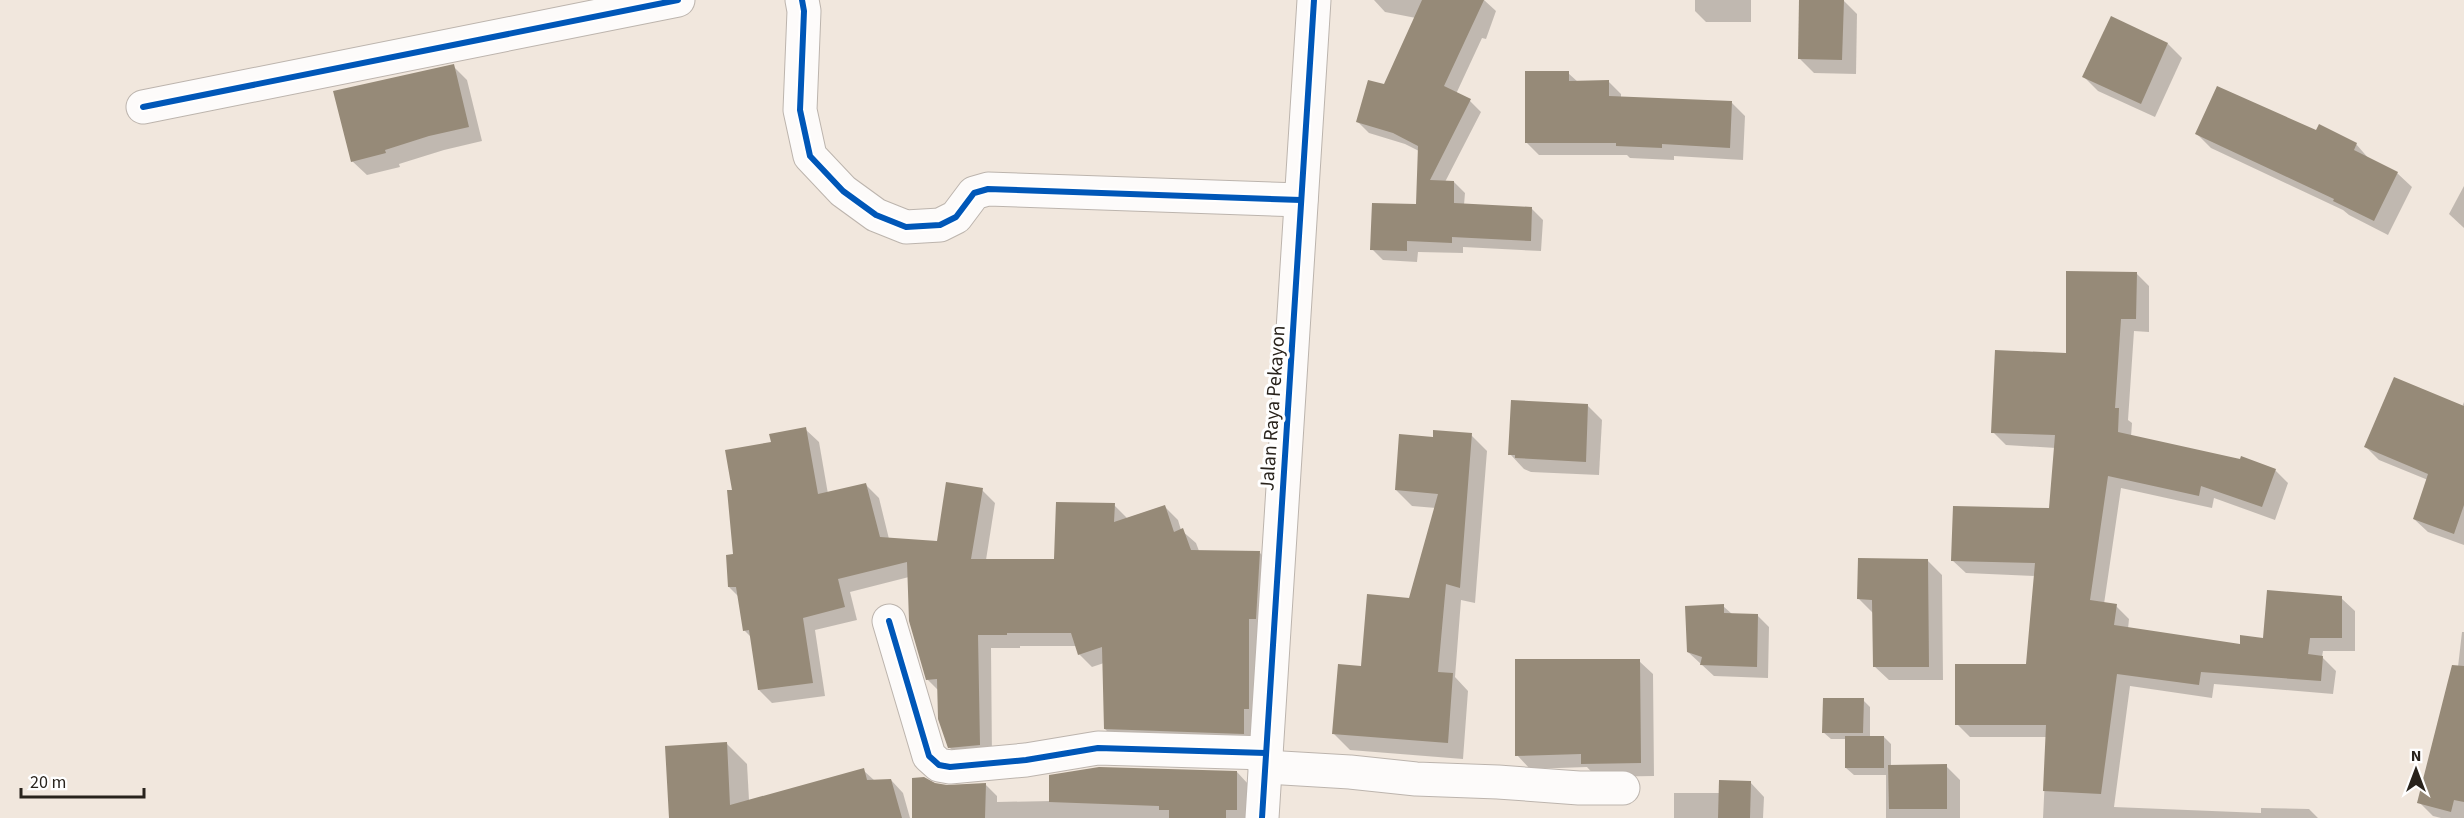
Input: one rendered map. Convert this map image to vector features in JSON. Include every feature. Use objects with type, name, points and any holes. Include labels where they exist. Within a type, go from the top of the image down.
[{"type":"street","points":[[143,107],[678,0]]},
{"type":"street","points":[[802,0],[804,11],[800,110],[810,156],[843,191],[876,215],[906,227],[940,225],[957,217],[974,193],[988,189],[1301,200]]},
{"type":"street","name":"Jalan Raya Pekayon","points":[[1262,818],[1314,0]]},
{"type":"street","points":[[889,621],[929,756],[939,765],[950,767],[1026,760],[1098,748],[1266,760],[1404,778],[1579,788],[1623,788]]},
{"type":"building","points":[[1422,0],[1484,0],[1444,86],[1471,99],[1430,180],[1454,181],[1454,203],[1532,207],[1531,241],[1452,237],[1452,243],[1407,241],[1407,251],[1370,250],[1372,203],[1416,204],[1418,146],[1393,133],[1356,122],[1368,80],[1384,84]]},
{"type":"building","points":[[1799,0],[1844,0],[1842,60],[1798,59]]},
{"type":"building","points":[[2111,16],[2168,43],[2141,104],[2082,77]]},
{"type":"building","points":[[454,64],[469,127],[429,136],[385,150],[386,153],[351,162],[333,91]]},
{"type":"building","points":[[1525,71],[1569,71],[1569,81],[1609,80],[1609,96],[1732,101],[1730,148],[1662,144],[1662,148],[1616,146],[1616,143],[1525,143]]},
{"type":"building","points":[[2217,86],[2316,130],[2319,124],[2357,143],[2354,150],[2398,172],[2374,221],[2333,201],[2334,199],[2195,134]]},
{"type":"building","points":[[2066,271],[2137,272],[2136,319],[2121,319],[2115,408],[2119,408],[2118,432],[2240,459],[2241,456],[2276,469],[2262,507],[2201,486],[2199,496],[2108,476],[2090,600],[2117,604],[2114,625],[2240,644],[2240,635],[2263,638],[2267,590],[2342,596],[2342,638],[2310,638],[2308,654],[2323,656],[2321,681],[2201,672],[2199,685],[2117,674],[2101,794],[2043,791],[2046,725],[1955,725],[1955,664],[2026,664],[2035,563],[1951,561],[1953,506],[2049,508],[2055,435],[1991,433],[1995,350],[2066,353]]},
{"type":"building","points":[[2394,377],[2464,406],[2464,505],[2454,534],[2413,519],[2428,474],[2364,447]]},
{"type":"building","points":[[1511,400],[1588,404],[1586,462],[1515,458],[1515,455],[1508,455]]},
{"type":"building","points":[[806,427],[818,494],[866,483],[880,537],[937,541],[946,482],[983,488],[971,559],[1054,559],[1056,502],[1115,503],[1114,522],[1165,505],[1174,532],[1183,528],[1191,550],[1260,551],[1256,619],[1249,619],[1249,709],[1244,709],[1244,734],[1104,729],[1102,647],[1078,655],[1071,633],[1007,633],[1007,635],[978,635],[980,745],[948,748],[938,719],[937,679],[926,680],[909,621],[907,562],[838,579],[845,607],[803,618],[813,683],[758,690],[749,630],[743,631],[736,587],[728,587],[726,555],[733,554],[727,490],[732,490],[725,450],[771,442],[769,434]]},
{"type":"building","points":[[1433,430],[1472,433],[1460,588],[1446,584],[1438,672],[1453,673],[1448,743],[1332,734],[1338,664],[1361,666],[1367,594],[1409,598],[1438,494],[1395,490],[1399,434],[1433,437]]},
{"type":"building","points":[[1858,558],[1928,559],[1929,667],[1873,667],[1872,600],[1857,599]]},
{"type":"building","points":[[1724,604],[1724,613],[1758,614],[1757,667],[1700,665],[1702,657],[1687,652],[1685,606]]},
{"type":"building","points":[[1515,659],[1640,659],[1641,763],[1581,764],[1581,754],[1515,756]]},
{"type":"building","points":[[2452,665],[2464,666],[2464,802],[2454,800],[2451,812],[2417,803]]},
{"type":"building","points":[[1823,698],[1864,698],[1863,733],[1822,733]]},
{"type":"building","points":[[1845,736],[1884,736],[1884,768],[1845,768]]},
{"type":"building","points":[[727,742],[730,805],[864,768],[867,780],[891,779],[902,818],[669,818],[665,746]]},
{"type":"building","points":[[1947,764],[1947,809],[1889,809],[1888,765]]},
{"type":"building","points":[[1099,767],[1237,771],[1237,810],[1226,810],[1226,818],[1169,818],[1169,810],[1159,810],[1159,806],[1049,802],[1049,775]]},
{"type":"building","points":[[924,777],[935,783],[947,785],[986,783],[985,818],[912,818],[912,778]]},
{"type":"building","points":[[1719,780],[1751,781],[1750,818],[1718,818]]},
{"type":"cycle path","points":[[143,107],[678,0]]},
{"type":"cycle path","points":[[802,0],[804,11],[800,110],[810,156],[843,191],[876,215],[906,227],[940,225],[956,217],[974,193],[988,189],[1301,200]]},
{"type":"cycle path","points":[[1262,818],[1314,0]]},
{"type":"cycle path","points":[[889,621],[929,756],[939,765],[950,767],[1026,760],[1098,748],[1266,753]]}]
